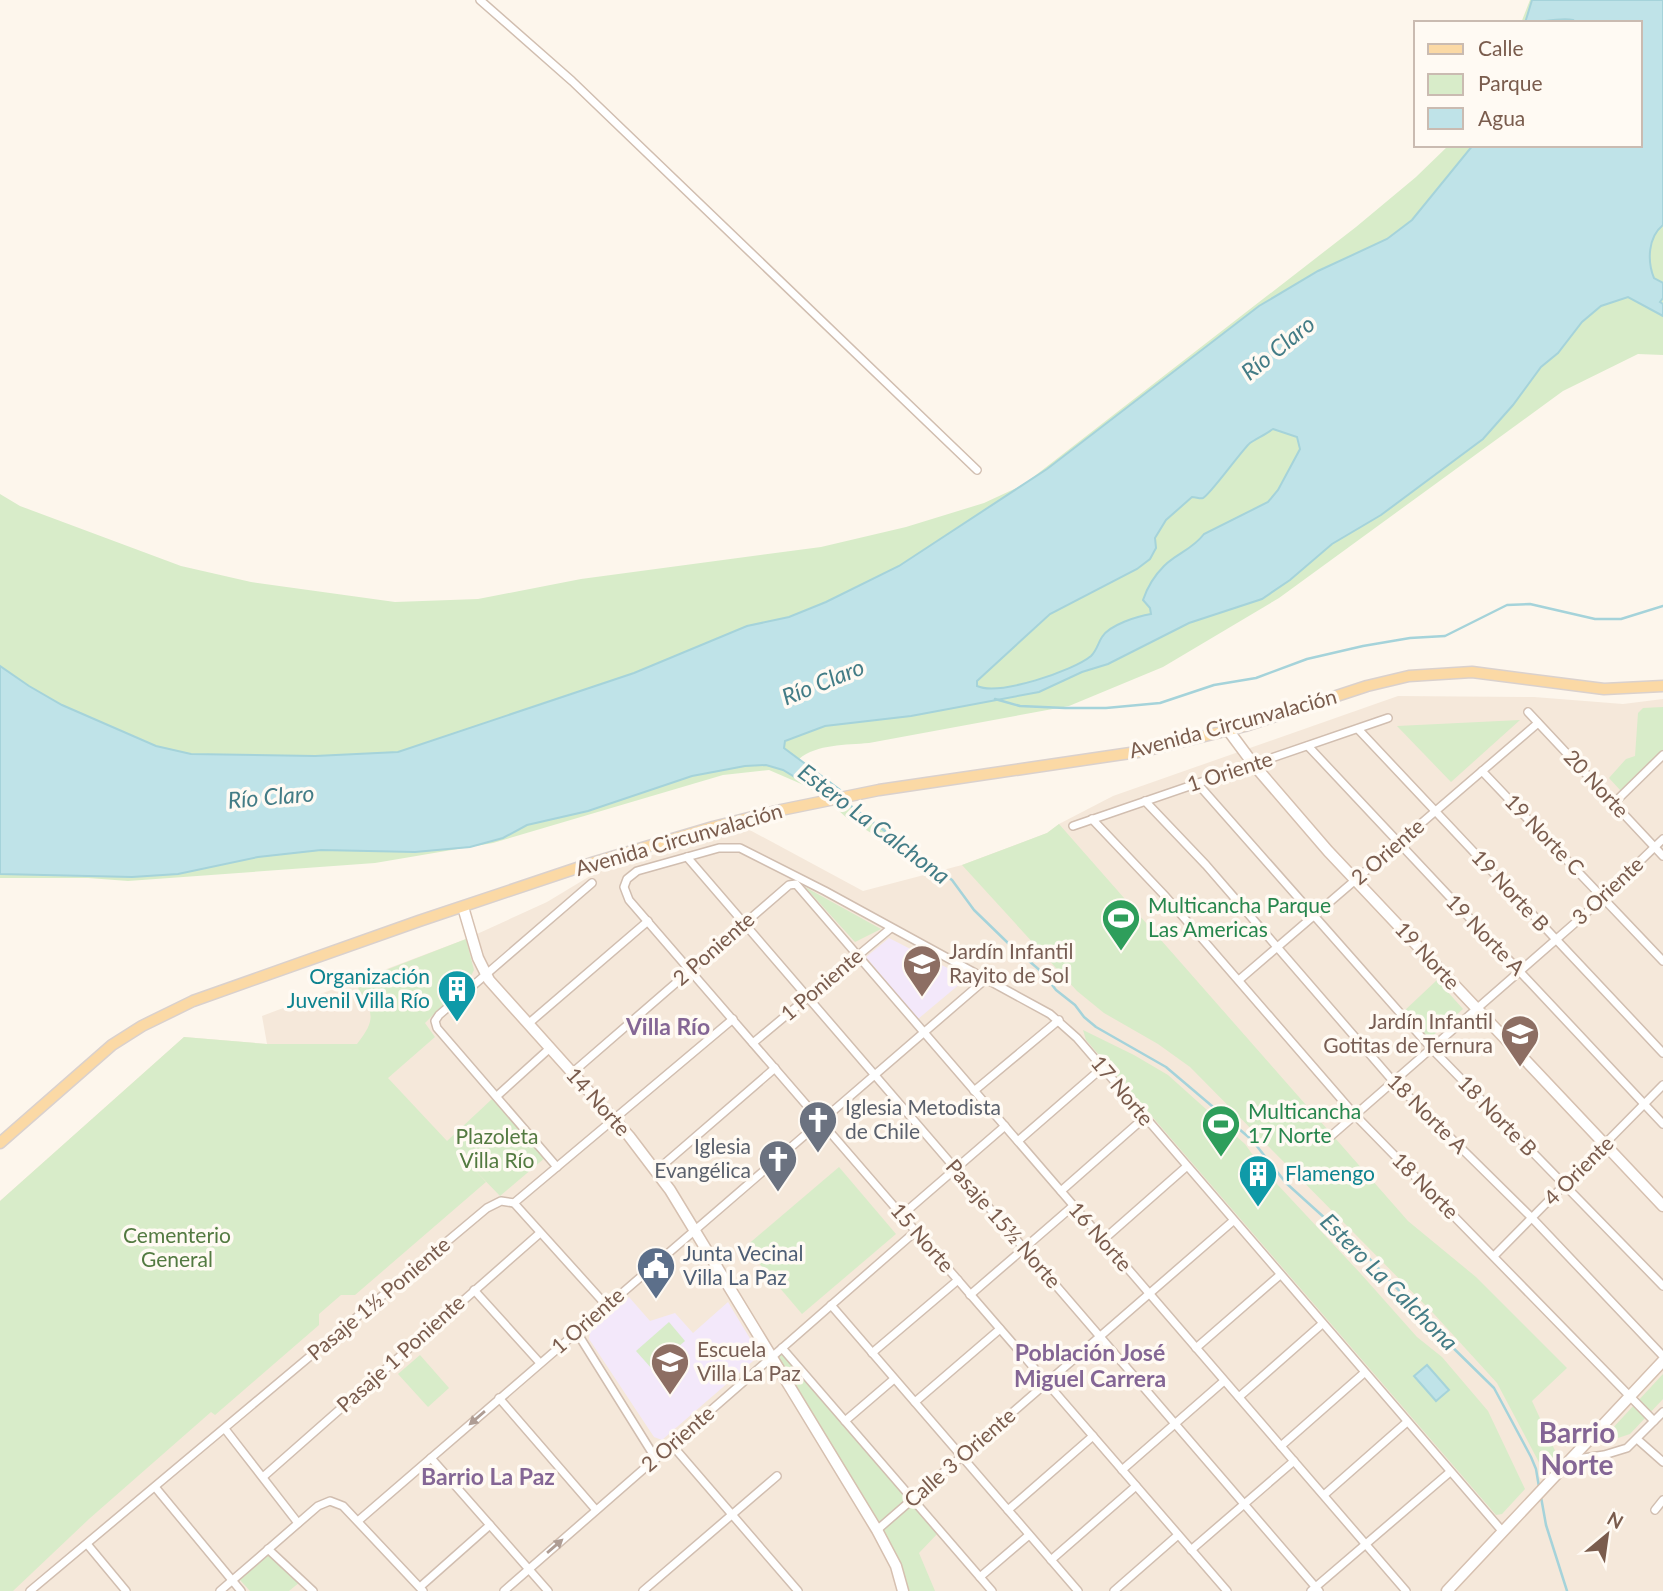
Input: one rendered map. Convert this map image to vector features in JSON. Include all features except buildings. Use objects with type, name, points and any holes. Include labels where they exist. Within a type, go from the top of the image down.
[{"type":"main road","name":"Avenida Circunvalación","points":[[0,1143],[112,1045],[158,1017],[211,994],[463,907],[633,850],[744,819],[879,790],[1109,757],[1228,730],[1381,682],[1437,673],[1497,674],[1604,689],[1663,686]]},
{"type":"street","points":[[480,0],[572,81],[977,470]]},
{"type":"street","name":"20 Norte","points":[[1528,712],[1663,856]]},
{"type":"street","name":"1 Oriente","points":[[1073,826],[1388,718]]},
{"type":"street","name":"2 Oriente","points":[[1238,980],[1538,723]]},
{"type":"street","name":"19 Norte B","points":[[1358,729],[1663,1053]]},
{"type":"street","name":"19 Norte","points":[[1228,730],[1254,765],[1355,880],[1663,1206]]},
{"type":"street","name":"19 Norte A","points":[[1308,746],[1663,1124]]},
{"type":"street","points":[[1614,803],[1663,755]]},
{"type":"street","name":"19 Norte C","points":[[1482,771],[1663,961]]},
{"type":"street","name":"18 Norte B","points":[[1197,783],[1431,1048],[1663,1286]]},
{"type":"street","name":"18 Norte A","points":[[1145,801],[1206,865],[1393,1081],[1532,1218],[1663,1358]]},
{"type":"street","name":"18 Norte","points":[[1092,819],[1166,897],[1355,1115],[1654,1422]]},
{"type":"street","name":"3 Oriente","points":[[1331,1136],[1556,939],[1663,839]]},
{"type":"street","name":"17 Norte","points":[[625,883],[633,873],[719,848],[740,848],[987,978],[1059,1020],[1503,1532]]},
{"type":"street","name":"Pasaje 15½ Norte","points":[[687,857],[1245,1504],[1316,1590]]},
{"type":"street","points":[[557,1167],[437,1028],[435,1021],[592,883]]},
{"type":"street","name":"15 Norte","points":[[625,883],[626,896],[1227,1591]]},
{"type":"street","name":"2 Poniente","points":[[572,1073],[793,883]]},
{"type":"street","name":"16 Norte","points":[[793,883],[798,885],[1406,1591]]},
{"type":"street","name":"14 Norte","points":[[463,907],[485,975],[614,1119],[656,1171],[695,1228],[877,1530],[896,1566],[903,1591]]},
{"type":"street","points":[[528,1024],[648,921]]},
{"type":"street","name":"1 Poniente","points":[[753,1042],[891,928]]},
{"type":"street","name":"1 Oriente","points":[[358,1521],[987,978]]},
{"type":"street","name":"Pasaje 1½ Poniente","points":[[30,1591],[487,1208],[501,1201],[514,1203],[733,1019]]},
{"type":"street","points":[[974,1091],[1059,1020]]},
{"type":"street","points":[[497,1096],[550,1048]]},
{"type":"street","points":[[656,1171],[775,1068]]},
{"type":"street","points":[[1018,1141],[1102,1068]]},
{"type":"street","name":"4 Oriente","points":[[1494,1256],[1663,1085]]},
{"type":"street","points":[[1061,1191],[1144,1118]]},
{"type":"street","points":[[902,1216],[1005,1126]]},
{"type":"street","points":[[1103,1240],[1186,1167]]},
{"type":"street","points":[[514,1203],[606,1305]]},
{"type":"street","points":[[970,1294],[1073,1206]]},
{"type":"street","name":"Calle 3 Oriente","points":[[877,1530],[1233,1221]]},
{"type":"street","name":"2 Oriente","points":[[503,1591],[916,1231]]},
{"type":"street","name":"Pasaje 1 Poniente","points":[[263,1477],[540,1233]]},
{"type":"street","points":[[1196,1348],[1280,1275]]},
{"type":"street","points":[[872,1353],[958,1280]]},
{"type":"street","points":[[474,1290],[540,1363]]},
{"type":"street","points":[[831,1305],[1078,1591]]},
{"type":"street","points":[[1239,1397],[1322,1324]]},
{"type":"street","points":[[915,1402],[1000,1329]]},
{"type":"street","points":[[576,1331],[656,1459]]},
{"type":"street","points":[[782,1348],[992,1591]]},
{"type":"street","points":[[1447,1591],[1630,1397],[1663,1358]]},
{"type":"street","points":[[1281,1446],[1364,1373]]},
{"type":"street","points":[[845,1421],[894,1378]]},
{"type":"street","points":[[1122,1470],[1224,1381]]},
{"type":"street","points":[[499,1398],[596,1510]]},
{"type":"street","points":[[1570,1460],[1627,1448],[1663,1412]]},
{"type":"street","points":[[1324,1495],[1407,1422]]},
{"type":"street","points":[[225,1429],[298,1523]]},
{"type":"street","points":[[1008,1510],[1093,1436]]},
{"type":"street","points":[[1637,1439],[1663,1462]]},
{"type":"street","points":[[672,1445],[798,1591]]},
{"type":"street","points":[[431,1458],[548,1591]]},
{"type":"street","points":[[1191,1550],[1294,1461]]},
{"type":"street","points":[[1316,1590],[1450,1472]]},
{"type":"street","points":[[643,1591],[777,1476]]},
{"type":"street","points":[[1051,1560],[1136,1486]]},
{"type":"street","points":[[155,1487],[242,1591]]},
{"type":"street","points":[[1655,1510],[1663,1500]]},
{"type":"street","points":[[219,1591],[322,1503],[330,1501],[343,1506],[421,1589],[490,1525]]},
{"type":"street","points":[[980,1577],[1029,1535]]},
{"type":"street","points":[[1114,1591],[1178,1535]]},
{"type":"street","points":[[87,1544],[126,1591]]},
{"type":"street","points":[[268,1549],[309,1590]]},
{"type":"street","points":[[784,1591],[792,1584]]},
{"type":"street","points":[[1212,1591],[1220,1584]]},
{"type":"shaded area","points":[[1398,696],[1534,697],[1623,704],[1663,699],[1663,1591],[0,1591],[0,1201],[184,1037],[267,1044],[262,1016],[466,939],[547,902],[600,870],[746,828],[863,891],[962,865],[1047,833],[1113,796]]},
{"type":"shaded area","name":"Jardín Infantil Rayito de Sol","points":[[889,938],[967,978],[918,1019],[866,957]]},
{"type":"shaded area","name":"Escuela Villa La Paz","points":[[629,1297],[650,1321],[675,1313],[693,1333],[728,1302],[760,1355],[662,1440],[654,1437],[589,1339],[590,1331]]},
{"type":"green space","points":[[1530,0],[1663,0],[1663,355],[1638,354],[1563,391],[1279,598],[1163,667],[1069,706],[869,743],[823,748],[799,759],[857,811],[907,841],[901,851],[848,819],[806,786],[769,770],[723,775],[493,843],[375,863],[128,881],[0,878],[0,494],[20,506],[181,566],[251,582],[395,602],[478,599],[581,579],[821,547],[906,527],[984,503],[1023,485],[1356,227],[1447,147],[1642,147],[1642,21],[1522,21]]},
{"type":"green space","points":[[1663,707],[1663,753],[1621,791],[1609,778],[1626,759],[1635,756],[1638,713],[1643,708]]},
{"type":"green space","points":[[1520,720],[1451,782],[1397,726]]},
{"type":"green space","points":[[1059,824],[1408,1221],[1476,1277],[1567,1368],[1532,1401],[1557,1455],[1543,1470],[1497,1383],[1434,1314],[1190,1067],[1158,1044],[1104,1013],[1077,991],[962,865],[1047,833]]},
{"type":"green space","points":[[805,887],[881,929],[855,942]]},
{"type":"green space","name":"Cementerio General","points":[[466,939],[474,970],[470,978],[425,1023],[435,1037],[388,1078],[447,1141],[492,1099],[546,1157],[500,1196],[471,1166],[486,1182],[355,1295],[341,1295],[319,1314],[319,1325],[215,1415],[211,1412],[89,1519],[13,1591],[0,1591],[0,1201],[184,1037],[267,1044],[357,1044],[368,1026],[370,1013],[355,982]]},
{"type":"green space","points":[[1437,980],[1463,1009],[1428,1040],[1403,1012]]},
{"type":"green space","points":[[1083,1030],[1168,1075],[1245,1144],[1262,1168],[1417,1337],[1442,1357],[1488,1411],[1525,1489],[1502,1514],[1496,1515],[1086,1040]]},
{"type":"green space","points":[[839,1167],[896,1234],[802,1314],[745,1247]]},
{"type":"green space","points":[[669,1322],[685,1341],[652,1369],[636,1351]]},
{"type":"green space","points":[[783,1353],[939,1532],[919,1553],[935,1591],[903,1591],[903,1576],[776,1358]]},
{"type":"green space","points":[[420,1355],[449,1388],[428,1407],[398,1374]]},
{"type":"green space","points":[[1663,1374],[1663,1399],[1630,1434],[1597,1445]]},
{"type":"green space","points":[[272,1552],[300,1582],[289,1591],[250,1591],[240,1580]]},
{"type":"water","name":"Río Claro","points":[[1532,0],[1663,0],[1663,225],[1654,236],[1650,264],[1654,278],[1663,283],[1663,298],[1660,302],[1663,304],[1663,316],[1628,297],[1601,306],[1582,322],[1558,353],[1541,367],[1483,439],[1381,515],[1332,544],[1290,580],[1262,599],[1189,623],[1108,664],[1082,672],[1039,692],[911,716],[825,726],[785,741],[784,748],[839,789],[821,793],[783,770],[766,765],[745,766],[692,776],[588,811],[527,825],[503,838],[470,847],[415,852],[321,850],[258,857],[178,874],[132,877],[0,874],[0,666],[62,705],[156,746],[191,754],[315,756],[398,752],[634,673],[747,626],[789,617],[826,602],[899,566],[1047,469],[1259,306],[1318,271],[1387,239],[1412,220],[1471,147],[1642,147],[1642,21],[1526,21]],"holes":[[[1273,429],[1297,437],[1300,449],[1278,490],[1268,502],[1204,534],[1157,573],[1143,600],[1150,608],[1151,614],[1117,625],[1102,637],[1091,656],[1053,675],[1002,688],[977,686],[977,681],[1050,614],[1137,569],[1150,559],[1156,548],[1155,538],[1166,520],[1192,497],[1202,498],[1207,495],[1250,443]]]},
{"type":"water","points":[[1427,1365],[1449,1390],[1436,1401],[1414,1376]]},
{"type":"waterway","points":[[995,699],[1020,706],[1065,708],[1106,708],[1160,703],[1214,685],[1256,678],[1307,659],[1410,638],[1445,636],[1507,605],[1530,604],[1595,619],[1621,619],[1663,606]]},
{"type":"waterway","name":"Estero La Calchona","points":[[844,801],[952,880],[974,910],[1043,973],[1056,990],[1096,1027],[1166,1067],[1252,1140],[1286,1183],[1368,1257],[1440,1335],[1494,1388],[1531,1457],[1539,1487]]},
{"type":"waterway","name":"Estero La Calchona","points":[[1541,1497],[1546,1525],[1567,1591]]},
{"type":"place","name":"Multicancha Parque Las Americas","points":[[1121,952]]},
{"type":"place","name":"Jardín Infantil Rayito de Sol","points":[[922,998]]},
{"type":"place","name":"Organización Juvenil Villa Río","points":[[457,1023]]},
{"type":"place","name":"Jardín Infantil Gotitas de Ternura","points":[[1520,1068]]},
{"type":"place","name":"Iglesia Metodista de Chile","points":[[818,1154]]},
{"type":"place","name":"Multicancha 17 Norte","points":[[1221,1158]]},
{"type":"place","name":"Iglesia Evangélica","points":[[778,1193]]},
{"type":"place","name":"Flamengo","points":[[1258,1208]]},
{"type":"place","name":"Junta Vecinal Villa La Paz","points":[[656,1300]]},
{"type":"place","name":"Escuela Villa La Paz","points":[[670,1396]]},
{"type":"district","name":"Villa Río","points":[[668,1027]]},
{"type":"district","name":"Población José Miguel Carrera","points":[[1090,1366]]},
{"type":"district","name":"Barrio Norte","points":[[1577,1449]]},
{"type":"district","name":"Barrio La Paz","points":[[488,1477]]},
{"type":"park label","name":"Plazoleta Villa Río","points":[[497,1149]]}]
